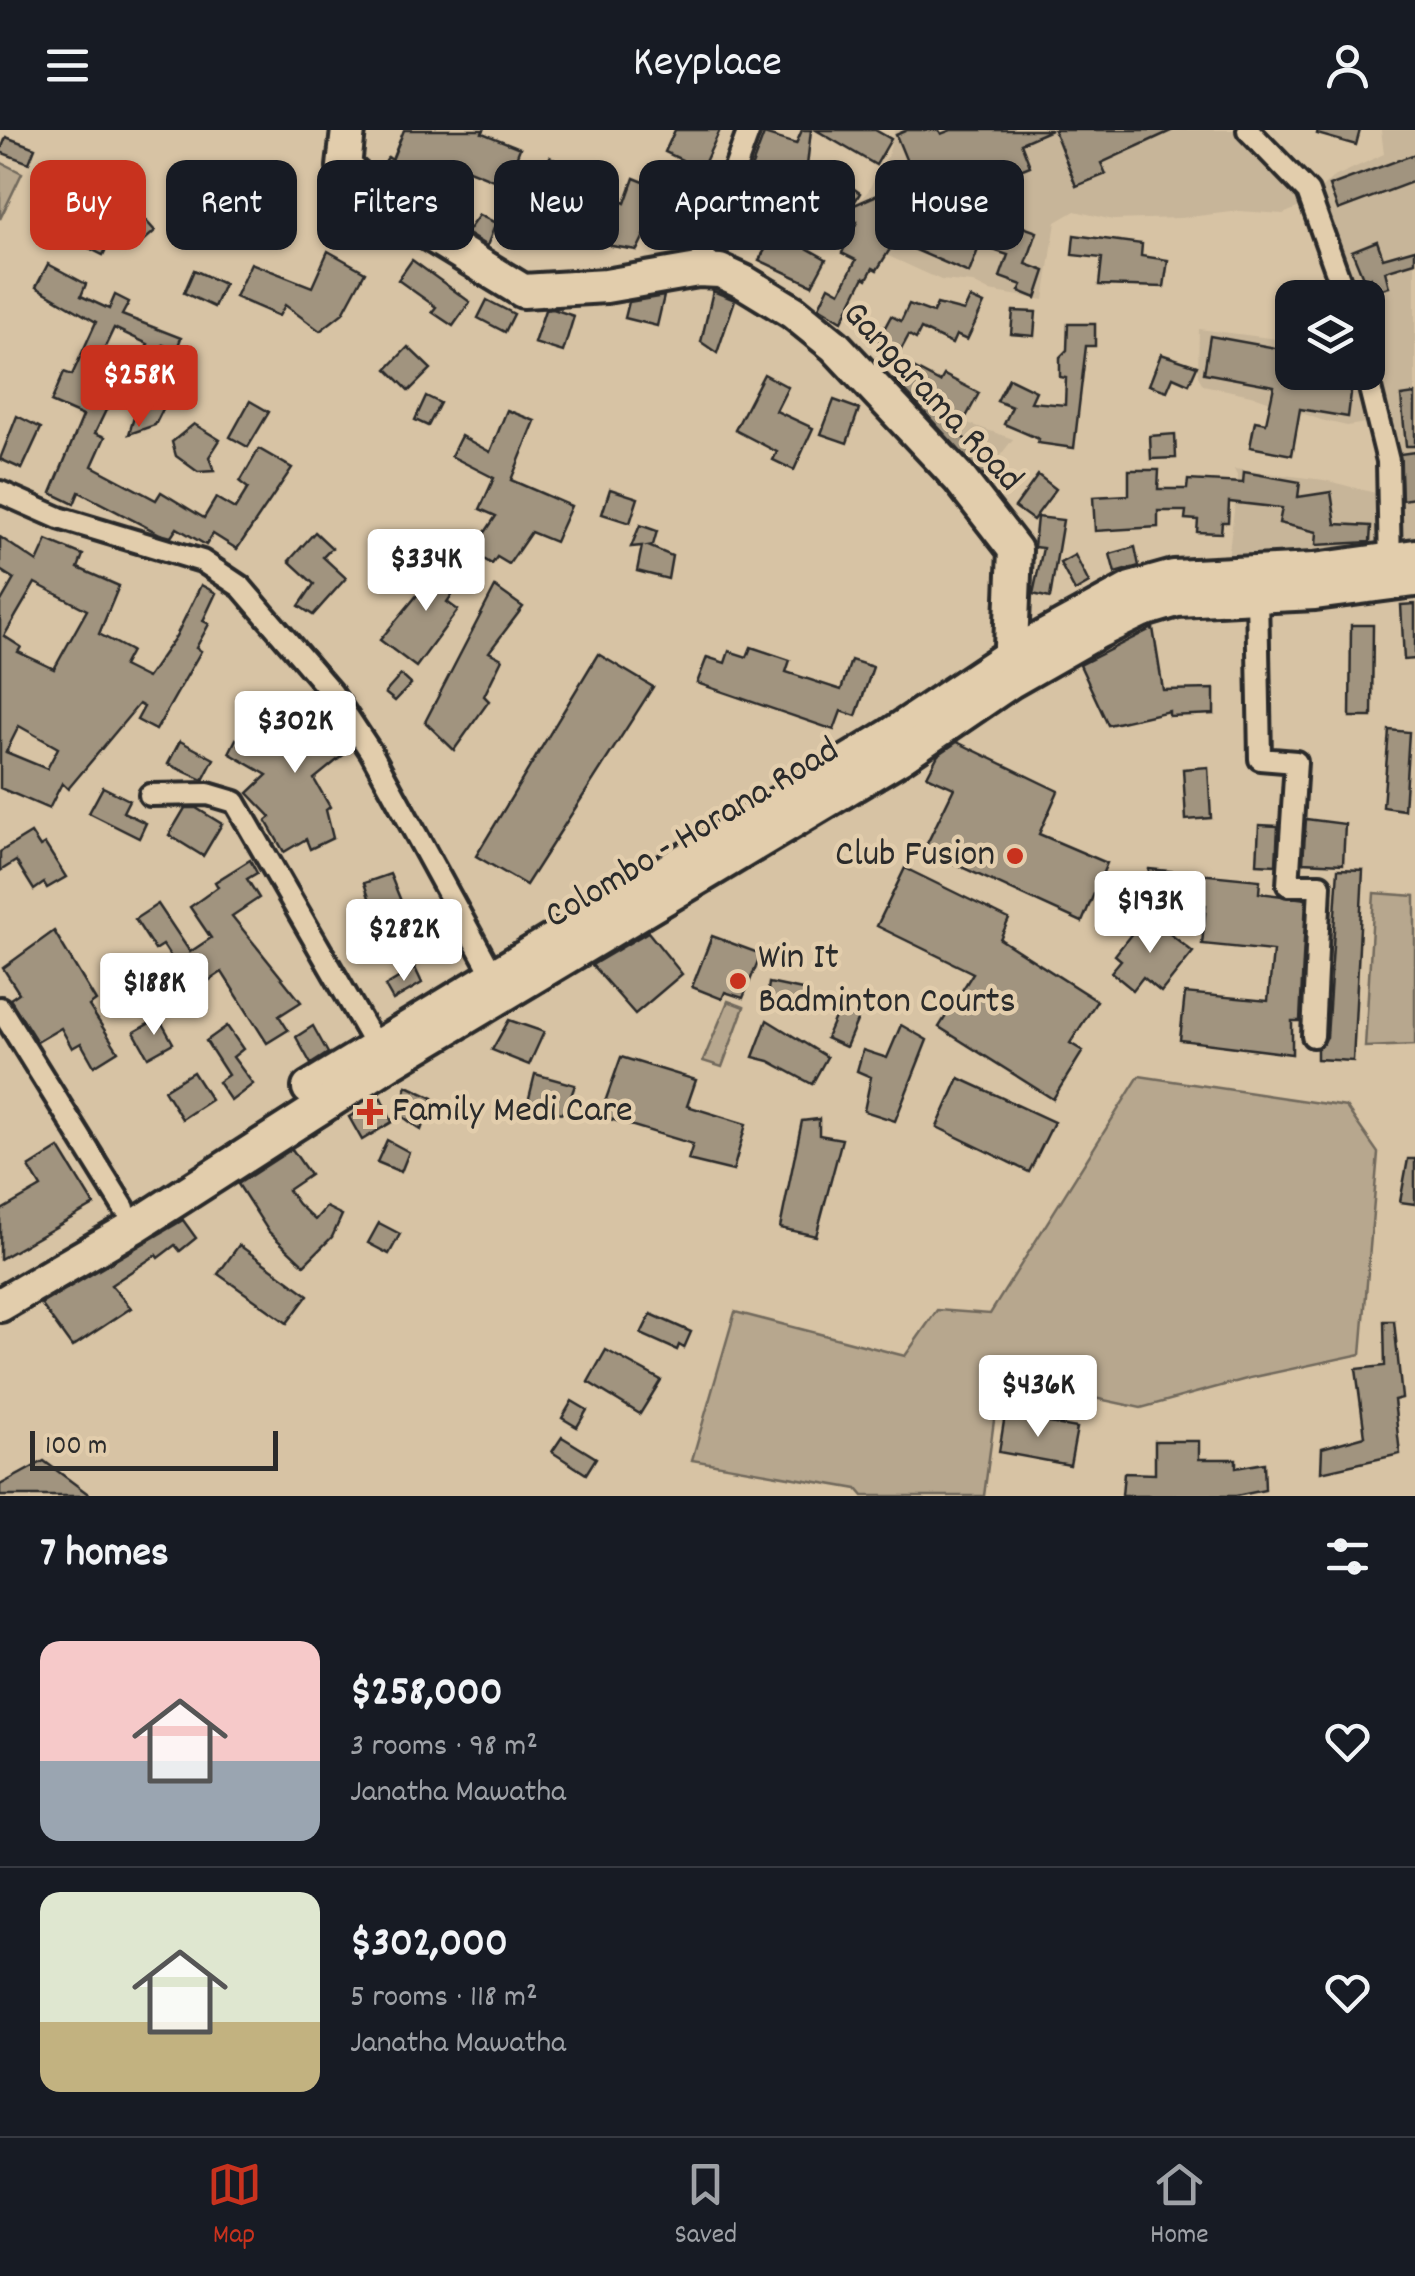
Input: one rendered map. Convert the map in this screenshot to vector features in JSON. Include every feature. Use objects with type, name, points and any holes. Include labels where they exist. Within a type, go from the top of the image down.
[{"type":"main road","name":"Gangarama Road","points":[[348,130],[344,167],[410,222],[523,292],[606,286],[698,270],[720,272],[793,312],[835,346],[960,478],[1015,550],[1010,669]]},
{"type":"main road","name":"Colombo - Horana Road","points":[[1010,669],[1160,604],[1257,594],[1402,571]]},
{"type":"main road","name":"Colombo - Horana Road","points":[[0,1306],[500,986],[812,796],[1010,669],[1086,611],[1154,581],[1402,571]]},
{"type":"main road","name":"Colombo - Horana Road","points":[[0,1280],[124,1208],[375,1045],[500,986]]},
{"type":"street","points":[[698,270],[749,130]]},
{"type":"street","points":[[1248,130],[1308,192],[1340,280]]},
{"type":"street","points":[[1370,390],[1388,461],[1402,571]]},
{"type":"street","points":[[0,492],[58,518],[202,561],[241,587],[332,693],[371,752],[500,986]]},
{"type":"street","points":[[1257,594],[1260,759],[1296,762],[1288,885],[1320,885],[1313,1036]]},
{"type":"street","points":[[150,795],[208,794],[235,802],[375,1045]]},
{"type":"street","points":[[0,1008],[124,1208]]},
{"type":"shaded area","points":[[895,130],[1248,130],[1312,198],[1332,178],[1384,154],[1381,130],[1415,130],[1415,576],[1225,584],[1238,478],[1234,469],[1324,480],[1391,497],[1378,421],[1347,426],[1321,420],[1251,395],[1203,385],[1198,376],[1199,329],[1275,339],[1275,390],[1385,390],[1385,280],[1338,280],[1302,206],[1283,214],[1240,211],[1113,220],[1075,211],[1056,222],[1044,300],[989,291],[973,283],[941,280],[875,250],[1024,250],[1024,160],[885,160]]},
{"type":"shaded area","points":[[0,162],[22,173],[0,219]]},
{"type":"shaded area","points":[[875,178],[875,250],[855,241],[855,205]]},
{"type":"shaded area","points":[[925,408],[1013,439],[971,493],[904,423]]},
{"type":"shaded area","points":[[1374,893],[1415,896],[1415,1045],[1365,1047]]},
{"type":"shaded area","points":[[728,1001],[744,1007],[722,1067],[703,1061]]},
{"type":"shaded area","points":[[1139,1076],[1346,1107],[1378,1153],[1361,1354],[1250,1378],[1141,1408],[1085,1396],[996,1405],[984,1496],[863,1496],[857,1489],[692,1460],[735,1312],[905,1356],[937,1310],[990,1314]]},
{"type":"building","points":[[404,130],[484,130],[482,133],[520,148],[515,160],[494,160],[494,180],[474,172],[474,160],[392,160]]},
{"type":"building","points":[[675,130],[720,130],[706,160],[682,160],[665,152]]},
{"type":"building","points":[[802,130],[811,130],[808,160],[754,160],[764,134],[796,144]]},
{"type":"building","points":[[816,130],[875,130],[891,139],[875,164]]},
{"type":"building","points":[[907,130],[939,130],[941,134],[951,130],[1051,130],[1021,143],[1030,166],[1024,168],[1024,160],[906,160],[896,135]]},
{"type":"building","points":[[1054,130],[1173,130],[1101,163],[1106,174],[1076,186]]},
{"type":"building","points":[[1318,130],[1360,130],[1356,145],[1317,134]]},
{"type":"building","points":[[6,137],[35,148],[29,163],[0,152]]},
{"type":"building","points":[[1415,154],[1415,181],[1338,210],[1329,186]]},
{"type":"building","points":[[634,178],[639,180],[637,250],[619,247],[619,200],[625,203]]},
{"type":"building","points":[[875,196],[875,250],[889,250],[877,270],[873,268],[867,279],[864,277],[842,321],[819,307],[829,286],[840,292],[856,260],[842,253],[855,250],[855,205]]},
{"type":"building","points":[[479,215],[494,222],[487,246],[474,238],[474,222]]},
{"type":"building","points":[[146,221],[155,231],[146,239]]},
{"type":"building","points":[[1024,227],[1037,232],[1026,264],[1045,271],[1036,298],[1019,291],[1022,285],[1000,277],[1008,255],[993,250],[1024,250]]},
{"type":"building","points":[[1074,235],[1142,244],[1141,256],[1168,260],[1164,287],[1099,285],[1102,258],[1072,255]]},
{"type":"building","points":[[1377,241],[1383,258],[1415,249],[1415,262],[1385,271],[1389,287],[1385,288],[1385,280],[1364,280],[1352,251]]},
{"type":"building","points":[[765,250],[810,250],[826,259],[812,285],[759,260]]},
{"type":"building","points":[[916,250],[978,250],[969,273]]},
{"type":"building","points":[[328,251],[365,272],[343,313],[320,331],[285,305],[279,316],[235,297],[251,263],[312,287]]},
{"type":"building","points":[[412,260],[470,302],[453,326],[432,312],[436,307],[398,280]]},
{"type":"building","points":[[48,264],[86,284],[81,296],[109,309],[115,295],[129,302],[122,315],[181,338],[176,351],[163,345],[149,372],[169,384],[160,400],[166,403],[155,425],[129,434],[140,397],[125,389],[148,344],[114,328],[94,370],[119,383],[95,433],[105,437],[92,466],[156,500],[161,492],[204,518],[216,498],[235,509],[248,488],[240,482],[259,449],[292,468],[237,549],[213,534],[206,545],[177,528],[171,537],[160,534],[79,492],[74,504],[51,493],[83,416],[51,402],[64,372],[72,375],[96,322],[36,287]]},
{"type":"building","points":[[194,270],[224,284],[214,307],[184,293]]},
{"type":"building","points":[[713,291],[735,300],[717,353],[701,342]]},
{"type":"building","points":[[664,296],[657,326],[625,318],[629,302]]},
{"type":"building","points":[[970,298],[984,304],[967,340],[956,335],[952,344],[921,329],[916,339],[909,335],[898,355],[876,344],[891,316],[901,321],[909,304],[933,313],[937,304],[964,311]]},
{"type":"building","points":[[487,300],[514,314],[505,332],[478,318]]},
{"type":"building","points":[[545,310],[574,316],[563,352],[534,343]]},
{"type":"building","points":[[1013,311],[1036,312],[1034,336],[1011,334]]},
{"type":"building","points":[[1068,324],[1095,324],[1095,346],[1086,346],[1074,448],[1038,443],[1039,439],[1004,424],[1012,407],[997,401],[1009,378],[1036,391],[1031,402],[1065,405],[1066,378],[1060,377],[1060,357],[1067,350]]},
{"type":"building","points":[[1210,336],[1275,348],[1275,390],[1351,390],[1348,417],[1300,409],[1292,455],[1250,447],[1255,421],[1266,423],[1274,386],[1204,373]]},
{"type":"building","points":[[408,347],[431,369],[409,391],[387,369]]},
{"type":"building","points":[[1161,354],[1197,366],[1189,384],[1173,377],[1167,391],[1149,385]]},
{"type":"building","points":[[904,363],[940,382],[944,375],[979,393],[957,434],[995,457],[983,476],[895,380]]},
{"type":"building","points":[[764,374],[788,387],[776,411],[813,428],[794,470],[773,460],[777,452],[735,430]]},
{"type":"building","points":[[1415,394],[1415,446],[1406,446],[1401,396]]},
{"type":"building","points":[[426,396],[440,403],[428,426],[415,420]]},
{"type":"building","points":[[834,400],[859,409],[847,443],[821,434]]},
{"type":"building","points":[[250,401],[269,412],[248,447],[230,437]]},
{"type":"building","points":[[507,410],[535,421],[511,480],[571,506],[555,542],[531,532],[509,564],[497,557],[492,564],[472,552],[496,516],[480,509],[494,478],[451,456],[461,436],[490,452]]},
{"type":"building","points":[[17,416],[41,428],[22,469],[0,459]]},
{"type":"building","points":[[194,424],[220,440],[209,457],[214,471],[198,472],[176,456],[172,442]]},
{"type":"building","points":[[1175,434],[1176,458],[1151,459],[1150,436]]},
{"type":"building","points":[[1415,452],[1415,498],[1402,500],[1400,454]]},
{"type":"building","points":[[1129,470],[1159,470],[1158,489],[1187,489],[1188,480],[1243,483],[1244,472],[1300,482],[1298,497],[1331,492],[1336,524],[1371,526],[1370,542],[1316,545],[1317,532],[1279,523],[1282,508],[1229,502],[1228,522],[1222,522],[1221,533],[1197,532],[1198,520],[1185,519],[1186,511],[1158,511],[1158,527],[1095,531],[1093,497],[1129,495]]},
{"type":"building","points":[[1038,475],[1056,489],[1033,520],[1015,507]]},
{"type":"building","points":[[610,489],[638,498],[630,523],[602,514]]},
{"type":"building","points":[[1037,517],[1063,520],[1050,598],[1033,594],[1043,548],[1034,547]]},
{"type":"building","points":[[640,525],[657,531],[653,545],[648,546],[672,556],[668,579],[637,571],[642,546],[631,547]]},
{"type":"building","points":[[315,532],[332,548],[323,557],[346,578],[313,615],[299,606],[314,584],[289,561]]},
{"type":"building","points":[[0,537],[37,562],[47,540],[83,555],[78,568],[119,586],[99,634],[131,651],[123,666],[147,678],[176,636],[201,585],[216,593],[203,621],[209,624],[196,648],[201,651],[156,730],[137,720],[144,707],[139,704],[68,789],[62,783],[49,809],[0,788],[0,603],[14,579],[0,570]],"holes":[[[35,583],[87,610],[54,669],[18,652],[21,647],[4,636]],[[19,726],[58,748],[47,769],[6,752]]]},
{"type":"building","points":[[1135,547],[1139,566],[1115,573],[1110,554]]},
{"type":"building","points":[[1075,555],[1089,583],[1075,591],[1060,563]]},
{"type":"building","points":[[440,556],[467,574],[447,602],[458,610],[416,667],[380,640],[432,577],[427,574]]},
{"type":"building","points":[[495,587],[523,607],[489,652],[502,659],[484,696],[489,701],[454,750],[425,722]]},
{"type":"building","points":[[1415,604],[1415,659],[1404,660],[1401,605]]},
{"type":"building","points":[[1351,625],[1373,625],[1372,717],[1350,717]]},
{"type":"building","points":[[1153,628],[1163,690],[1214,689],[1214,714],[1169,716],[1169,711],[1108,725],[1080,665]]},
{"type":"building","points":[[751,647],[790,660],[786,672],[841,690],[851,660],[873,667],[856,716],[841,711],[834,730],[697,683],[707,657],[725,663],[729,651],[747,657]]},
{"type":"building","points":[[598,654],[653,687],[526,885],[476,856]]},
{"type":"building","points":[[401,675],[411,684],[395,701],[385,693]]},
{"type":"building","points":[[307,704],[333,719],[352,748],[314,779],[330,807],[326,810],[333,838],[310,849],[306,839],[284,852],[266,821],[271,817],[248,793],[267,775],[229,753],[236,739],[243,743],[253,725],[285,743]]},
{"type":"building","points":[[1389,730],[1409,732],[1404,810],[1383,807]]},
{"type":"building","points":[[180,741],[214,759],[203,780],[168,764]]},
{"type":"building","name":"Club Fusion","points":[[957,742],[1058,791],[1039,834],[1107,863],[1082,922],[924,850],[954,788],[927,776],[938,755]]},
{"type":"building","points":[[1208,767],[1211,818],[1186,820],[1183,769]]},
{"type":"building","points":[[103,787],[129,800],[123,812],[146,823],[139,838],[89,813]]},
{"type":"building","points":[[185,808],[196,808],[222,824],[203,856],[169,835]]},
{"type":"building","points":[[1306,819],[1345,824],[1343,864],[1303,862]]},
{"type":"building","points":[[1259,825],[1278,826],[1276,865],[1257,864]]},
{"type":"building","points":[[31,833],[40,847],[45,844],[66,877],[47,888],[44,883],[34,890],[16,861],[0,871],[0,852]]},
{"type":"building","points":[[250,860],[257,873],[247,879],[259,898],[232,916],[301,1002],[279,1016],[288,1030],[267,1043],[222,972],[193,991],[163,945],[155,950],[135,919],[158,904],[190,952],[211,938],[190,907],[218,887],[215,882]]},
{"type":"building","points":[[905,868],[1009,919],[1000,939],[1097,1001],[1070,1043],[1083,1051],[1053,1099],[939,1027],[973,973],[877,926]]},
{"type":"building","points":[[1149,869],[1260,880],[1259,893],[1306,899],[1300,1021],[1292,1021],[1292,1054],[1180,1040],[1185,993],[1268,1001],[1273,951],[1202,944],[1206,905],[1146,899]]},
{"type":"building","points":[[1338,869],[1363,870],[1353,1061],[1317,1059],[1317,1049],[1327,1037]]},
{"type":"building","points":[[390,874],[405,911],[377,921],[364,883]]},
{"type":"building","points":[[1146,915],[1193,952],[1161,992],[1143,977],[1133,990],[1111,972],[1121,960],[1115,955]]},
{"type":"building","points":[[54,931],[96,1001],[89,1006],[118,1051],[94,1066],[81,1043],[72,1048],[61,1028],[37,1042],[10,999],[19,993],[3,968]]},
{"type":"building","points":[[648,932],[682,974],[635,1014],[592,965]]},
{"type":"building","points":[[712,936],[761,954],[743,998],[725,992],[722,999],[692,987]]},
{"type":"building","points":[[415,968],[422,983],[393,1000],[385,986]]},
{"type":"building","points":[[769,983],[807,991],[797,1014],[766,1005]]},
{"type":"building","points":[[840,1006],[859,1016],[846,1047],[826,1038]]},
{"type":"building","points":[[159,1018],[173,1043],[148,1057],[134,1032]]},
{"type":"building","points":[[509,1020],[544,1032],[529,1065],[492,1050]]},
{"type":"building","points":[[767,1020],[827,1057],[812,1084],[769,1061],[753,1057]]},
{"type":"building","points":[[901,1025],[927,1040],[895,1121],[864,1111],[871,1077],[857,1071],[863,1050],[887,1058]]},
{"type":"building","points":[[227,1026],[243,1049],[233,1057],[253,1084],[231,1101],[218,1082],[228,1075],[206,1041]]},
{"type":"building","points":[[313,1026],[328,1053],[311,1064],[296,1037]]},
{"type":"building","points":[[621,1057],[696,1080],[687,1106],[746,1124],[733,1171],[688,1160],[693,1144],[600,1116]]},
{"type":"building","points":[[193,1072],[211,1100],[182,1119],[164,1090]]},
{"type":"building","points":[[535,1074],[575,1085],[565,1113],[526,1110]]},
{"type":"building","points":[[959,1078],[1054,1122],[1029,1172],[937,1127]]},
{"type":"building","points":[[407,1086],[433,1098],[421,1130],[402,1116],[395,1120]]},
{"type":"building","points":[[381,1098],[392,1122],[362,1140],[349,1117]]},
{"type":"building","points":[[819,1119],[819,1135],[842,1139],[816,1236],[780,1228],[802,1121]]},
{"type":"building","points":[[387,1140],[409,1152],[401,1172],[377,1162]]},
{"type":"building","points":[[59,1148],[94,1205],[0,1259],[0,1211],[41,1187],[29,1167]]},
{"type":"building","points":[[292,1149],[310,1175],[288,1190],[298,1204],[315,1220],[326,1207],[342,1215],[332,1237],[304,1265],[269,1232],[238,1184]]},
{"type":"building","points":[[1408,1159],[1415,1159],[1415,1204],[1400,1202]]},
{"type":"building","points":[[183,1220],[196,1238],[180,1251],[175,1245],[158,1258],[156,1255],[111,1285],[131,1308],[72,1347],[41,1304]]},
{"type":"building","points":[[379,1223],[400,1234],[389,1254],[368,1243]]},
{"type":"building","points":[[239,1245],[308,1295],[287,1323],[218,1274]]},
{"type":"building","points":[[651,1314],[691,1332],[684,1348],[679,1345],[677,1350],[641,1334]]},
{"type":"building","points":[[1384,1321],[1394,1321],[1402,1398],[1394,1400],[1400,1454],[1321,1472],[1322,1448],[1365,1436],[1356,1369],[1385,1366]]},
{"type":"building","points":[[606,1350],[661,1380],[640,1414],[588,1382]]},
{"type":"building","points":[[572,1401],[587,1410],[577,1427],[562,1418]]},
{"type":"building","points":[[1005,1415],[1077,1428],[1070,1465],[999,1452]]},
{"type":"building","points":[[562,1437],[596,1458],[586,1474],[552,1452]]},
{"type":"building","points":[[1155,1441],[1199,1441],[1199,1459],[1236,1459],[1236,1468],[1264,1463],[1265,1490],[1236,1496],[1122,1496],[1124,1473],[1155,1474]]},
{"type":"building","points":[[44,1461],[91,1496],[0,1496],[0,1485]]},
{"type":"place","name":"Club Fusion","points":[[1015,856]]},
{"type":"place","name":"Win It Badminton Courts","points":[[738,981]]},
{"type":"place","name":"Family Medi Care","points":[[370,1112]]}]
